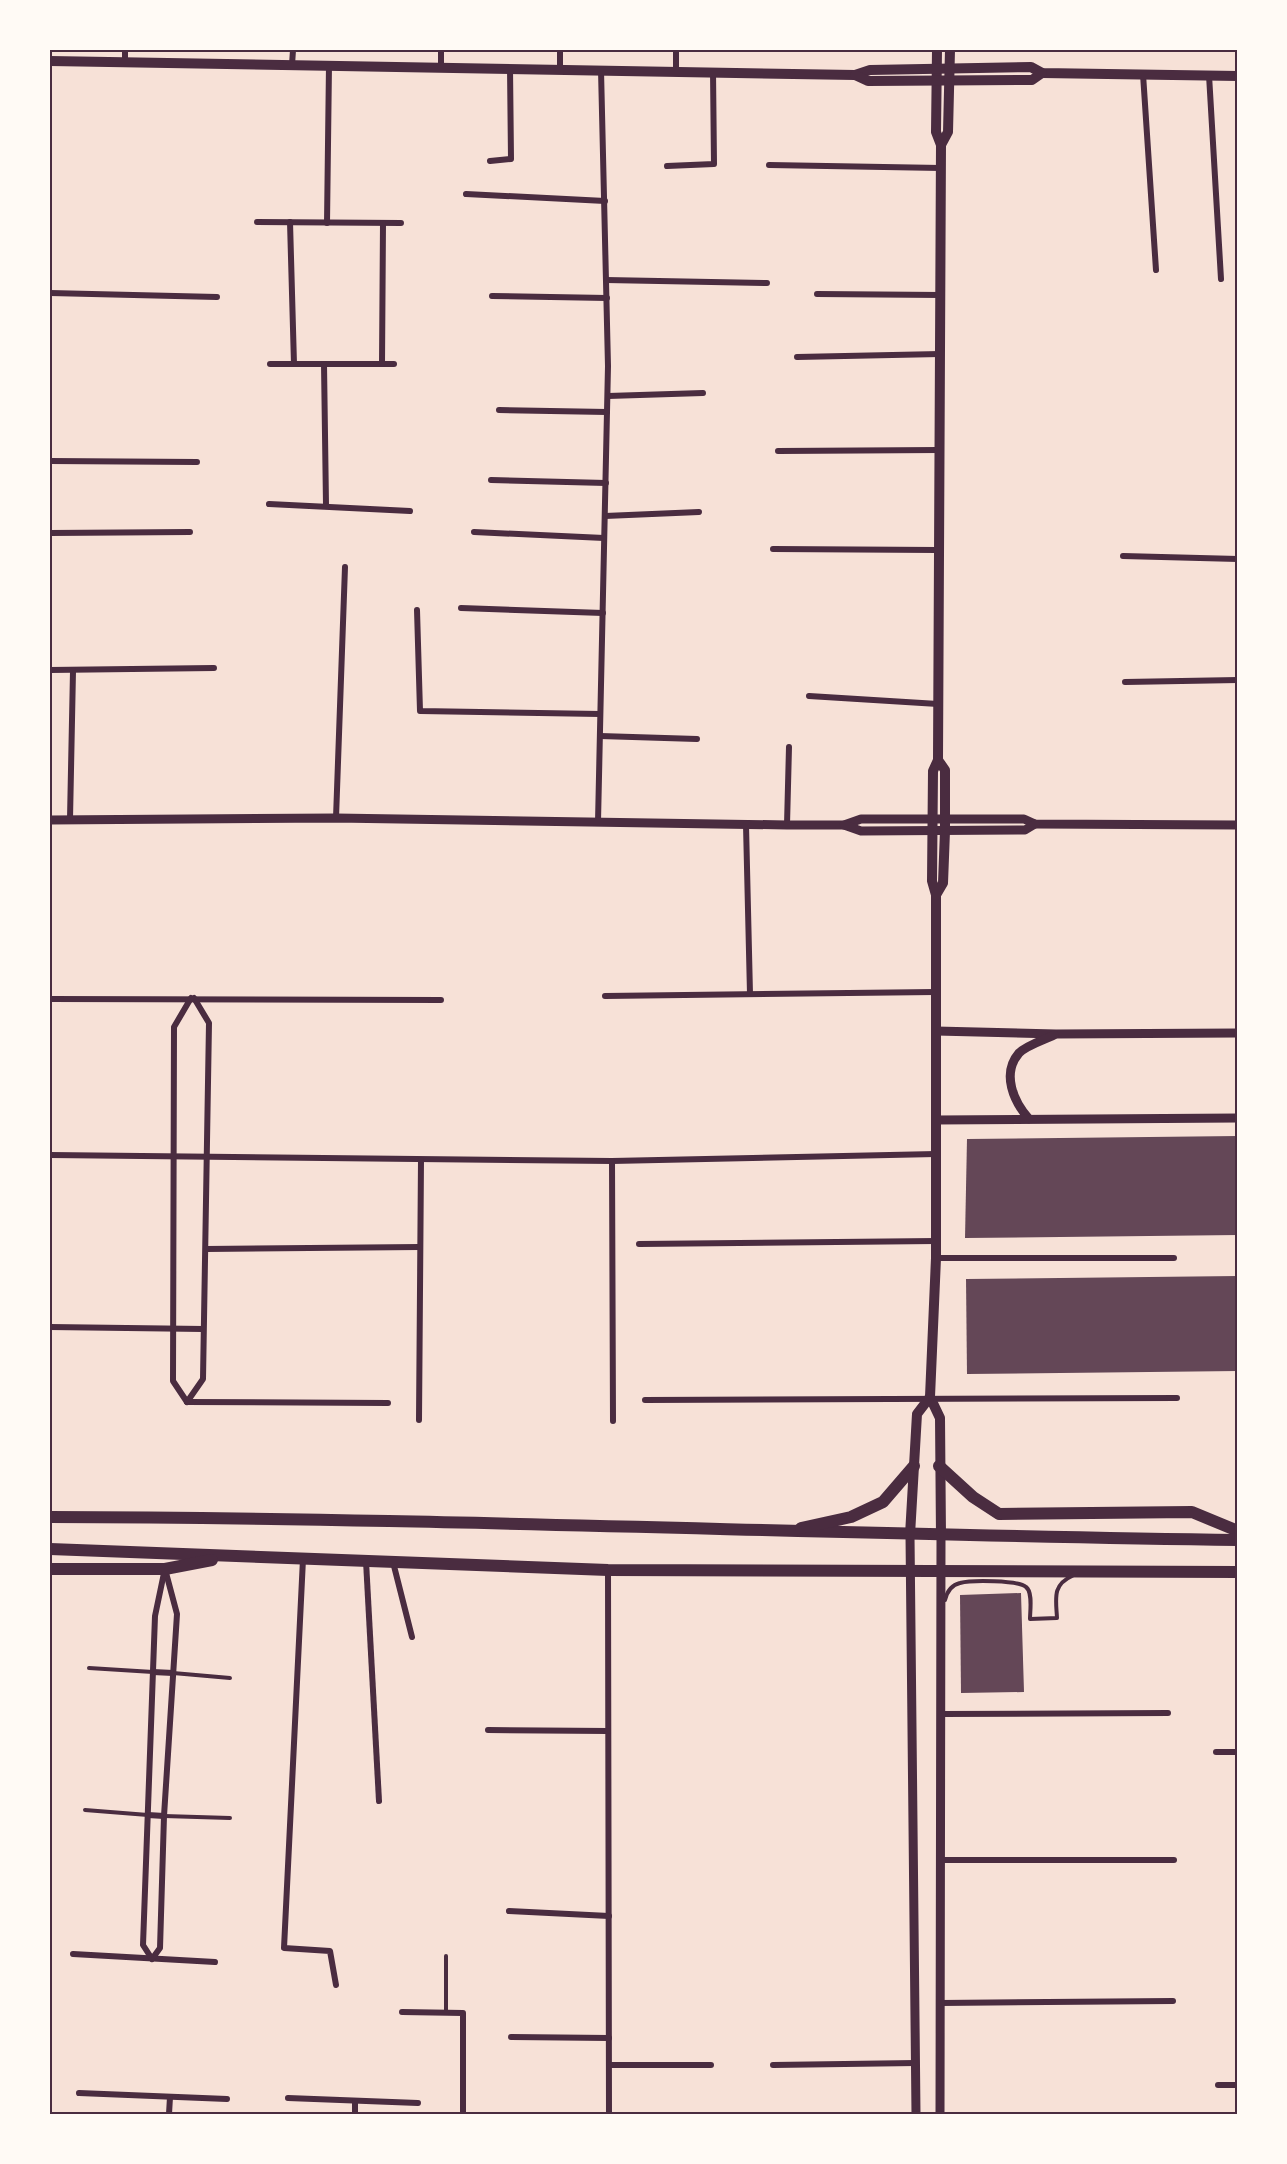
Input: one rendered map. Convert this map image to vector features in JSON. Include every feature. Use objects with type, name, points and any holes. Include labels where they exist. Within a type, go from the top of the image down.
[{"type":"main road","points":[[937,50],[936,132],[941,144],[941,295],[938,760],[933,771],[932,882],[936,895],[936,1258],[930,1397],[940,1418],[941,1536]]},
{"type":"main road","points":[[941,144],[948,132],[951,50]]},
{"type":"main road","points":[[50,61],[676,70],[855,75],[870,70],[1031,67],[1042,73],[1238,76]]},
{"type":"main road","points":[[855,75],[868,81],[1032,80],[1042,73]]},
{"type":"main road","points":[[936,895],[943,883],[946,819],[945,770],[938,760]]},
{"type":"main road","points":[[910,1535],[917,1414],[930,1397]]},
{"type":"main road","points":[[779,1532],[851,1517],[883,1502],[914,1466]]},
{"type":"main road","points":[[939,1466],[973,1497],[999,1514],[1192,1512],[1238,1531]]},
{"type":"main road","points":[[50,1517],[253,1518],[941,1536],[1238,1540]]},
{"type":"main road","points":[[50,1549],[107,1549],[231,1556],[608,1570],[1238,1572]]},
{"type":"main road","points":[[50,1569],[165,1569],[231,1556]]},
{"type":"street","points":[[125,50],[125,63]]},
{"type":"street","points":[[292,50],[292,65]]},
{"type":"street","points":[[441,50],[441,67]]},
{"type":"street","points":[[560,50],[560,69]]},
{"type":"street","points":[[675,50],[676,70]]},
{"type":"street","points":[[327,223],[328,65]]},
{"type":"street","points":[[490,161],[512,159],[510,68]]},
{"type":"street","points":[[598,822],[608,396],[601,69]]},
{"type":"street","points":[[667,166],[714,164],[713,71]]},
{"type":"street","points":[[1143,74],[1156,270]]},
{"type":"street","points":[[1209,75],[1221,279]]},
{"type":"street","points":[[769,165],[941,168]]},
{"type":"street","points":[[466,194],[605,201]]},
{"type":"street","points":[[257,222],[401,223]]},
{"type":"street","points":[[290,222],[294,364]]},
{"type":"street","points":[[382,364],[383,223]]},
{"type":"street","points":[[606,280],[767,283]]},
{"type":"street","points":[[50,293],[217,297]]},
{"type":"street","points":[[817,294],[941,295]]},
{"type":"street","points":[[492,296],[607,298]]},
{"type":"street","points":[[797,357],[940,354]]},
{"type":"street","points":[[270,364],[394,364]]},
{"type":"street","points":[[324,364],[326,505]]},
{"type":"street","points":[[608,396],[704,393]]},
{"type":"street","points":[[499,410],[607,412]]},
{"type":"street","points":[[778,451],[939,450]]},
{"type":"street","points":[[50,461],[197,462]]},
{"type":"street","points":[[491,480],[606,483]]},
{"type":"street","points":[[269,504],[326,505],[410,511]]},
{"type":"street","points":[[605,516],[699,512]]},
{"type":"street","points":[[50,533],[190,532]]},
{"type":"street","points":[[474,532],[604,538]]},
{"type":"street","points":[[773,549],[938,550]]},
{"type":"street","points":[[1123,556],[1238,559]]},
{"type":"street","points":[[336,818],[345,567]]},
{"type":"street","points":[[461,608],[603,613]]},
{"type":"street","points":[[417,609],[420,711],[600,714]]},
{"type":"street","points":[[50,670],[214,668]]},
{"type":"street","points":[[70,819],[74,670]]},
{"type":"street","points":[[1125,682],[1238,680]]},
{"type":"street","points":[[809,696],[938,704]]},
{"type":"street","points":[[600,736],[697,739]]},
{"type":"street","points":[[788,825],[789,747]]},
{"type":"street","points":[[50,820],[336,818],[844,825],[861,819],[1024,819],[1035,824],[1238,825]]},
{"type":"street","points":[[844,825],[861,831],[945,831],[1025,830],[1035,824]]},
{"type":"street","points":[[746,825],[750,994]]},
{"type":"street","points":[[604,996],[935,992]]},
{"type":"street","points":[[186,1402],[173,1381],[174,1026],[192,998]]},
{"type":"street","points":[[186,1402],[202,1379],[209,1156],[210,1023],[192,998]]},
{"type":"street","points":[[50,999],[441,1000]]},
{"type":"street","points":[[936,1030],[1056,1034],[1238,1033]]},
{"type":"street","points":[[1029,1119],[1017,1105],[1011,1089],[1012,1066],[1020,1052],[1056,1034]]},
{"type":"street","points":[[936,1120],[1238,1118]]},
{"type":"street","points":[[50,1155],[612,1161],[936,1154]]},
{"type":"street","points":[[419,1420],[421,1160]]},
{"type":"street","points":[[612,1161],[613,1421]]},
{"type":"street","points":[[639,1244],[936,1241]]},
{"type":"street","points":[[206,1249],[420,1247]]},
{"type":"street","points":[[936,1258],[1174,1258]]},
{"type":"street","points":[[50,1327],[203,1329]]},
{"type":"street","points":[[645,1400],[930,1397],[1177,1398]]},
{"type":"street","points":[[186,1402],[388,1403]]},
{"type":"street","points":[[910,1535],[916,2115]]},
{"type":"street","points":[[940,2115],[943,1860],[941,1536]]},
{"type":"street","points":[[303,1559],[284,1948],[330,1951],[336,1985]]},
{"type":"street","points":[[366,1561],[379,1801]]},
{"type":"street","points":[[393,1562],[412,1638]]},
{"type":"street","points":[[152,1959],[143,1945],[155,1616],[165,1569]]},
{"type":"street","points":[[152,1959],[160,1948],[164,1816],[177,1614],[165,1569]]},
{"type":"street","points":[[608,1570],[609,2115]]},
{"type":"street","points":[[153,1672],[173,1673]]},
{"type":"street","points":[[942,1714],[1168,1713]]},
{"type":"street","points":[[488,1730],[608,1731]]},
{"type":"street","points":[[1216,1752],[1238,1752]]},
{"type":"street","points":[[148,1815],[164,1816]]},
{"type":"street","points":[[943,1860],[1174,1860]]},
{"type":"street","points":[[509,1911],[609,1916]]},
{"type":"street","points":[[73,1954],[215,1962]]},
{"type":"street","points":[[940,2003],[1173,2001]]},
{"type":"street","points":[[402,2012],[463,2013],[463,2115]]},
{"type":"street","points":[[511,2037],[609,2038]]},
{"type":"street","points":[[772,2065],[916,2063]]},
{"type":"street","points":[[609,2065],[711,2065]]},
{"type":"street","points":[[1218,2085],[1238,2085]]},
{"type":"street","points":[[80,2093],[227,2099]]},
{"type":"street","points":[[169,2115],[170,2097]]},
{"type":"street","points":[[288,2098],[418,2103]]},
{"type":"street","points":[[355,2115],[356,2101]]},
{"type":"lane","points":[[942,1609],[951,1588],[960,1583],[1014,1582],[1026,1586],[1029,1591],[1030,1619],[1057,1618],[1058,1584],[1079,1572]]},
{"type":"lane","points":[[89,1668],[153,1672]]},
{"type":"lane","points":[[173,1673],[230,1678]]},
{"type":"lane","points":[[85,1810],[148,1815]]},
{"type":"lane","points":[[164,1816],[230,1818]]},
{"type":"lane","points":[[446,1956],[446,2012]]},
{"type":"building","points":[[1238,1136],[1238,1235],[965,1238],[967,1139]]},
{"type":"building","points":[[1238,1276],[1238,1371],[967,1374],[966,1279]]},
{"type":"building","points":[[1021,1593],[1024,1692],[961,1693],[960,1595]]}]
